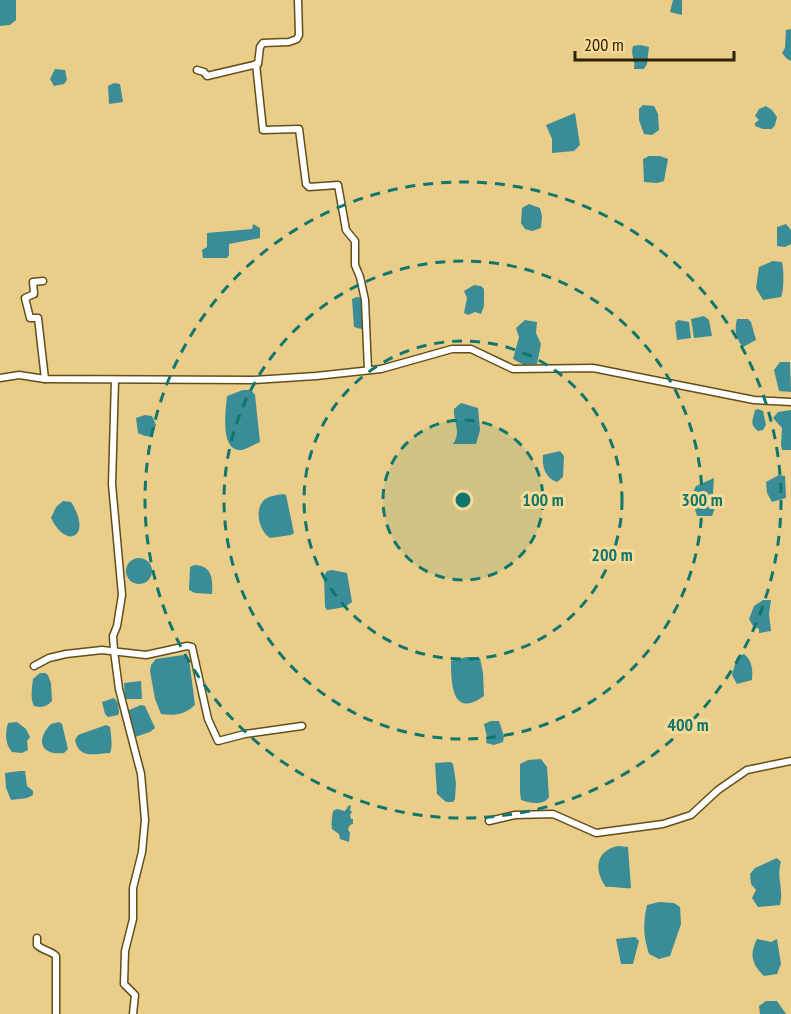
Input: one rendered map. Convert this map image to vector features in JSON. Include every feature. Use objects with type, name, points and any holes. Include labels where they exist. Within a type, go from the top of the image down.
[{"type":"street","points":[[298,0],[299,35],[297,39],[289,42],[263,43],[260,47],[259,61],[256,64],[263,130],[299,129],[306,184],[309,187],[338,185],[346,230],[355,241],[355,265],[360,277],[364,300],[368,370]]},
{"type":"street","points":[[197,70],[204,72],[207,76],[256,64]]},
{"type":"street","points":[[43,281],[33,282],[34,294],[25,298],[30,318],[38,318],[45,379]]},
{"type":"street","points":[[0,378],[19,375],[45,379],[253,380],[381,369],[452,349],[471,349],[513,369],[593,368],[754,400],[791,402]]},
{"type":"street","points":[[115,380],[112,484],[122,595],[113,636],[114,651],[118,689],[141,774],[145,820],[142,852],[133,888],[133,920],[125,951],[124,984],[135,995],[133,1014]]},
{"type":"street","points":[[34,666],[49,658],[66,654],[102,650],[146,655],[188,646],[192,647],[208,719],[218,741],[244,734],[302,726]]},
{"type":"street","points":[[489,821],[516,815],[553,814],[596,833],[663,824],[691,815],[718,790],[747,770],[791,761]]},
{"type":"street","points":[[37,938],[37,945],[40,948],[50,950],[56,956],[56,1014]]},
{"type":"water","points":[[0,0],[16,0],[16,20],[10,25],[0,26]]},
{"type":"water","points":[[673,0],[682,0],[682,15],[670,12]]},
{"type":"water","points":[[791,29],[791,61],[782,53],[785,48],[786,30]]},
{"type":"water","points":[[633,46],[649,47],[647,64],[644,69],[634,69]]},
{"type":"water","points":[[55,69],[65,70],[67,80],[64,84],[54,86],[50,79]]},
{"type":"water","points":[[114,83],[120,84],[123,102],[109,104],[108,86]]},
{"type":"water","points":[[643,105],[654,106],[658,114],[659,130],[652,135],[644,134],[639,120],[639,109]]},
{"type":"water","points":[[766,106],[777,117],[772,129],[755,126],[759,120],[755,116],[759,109]]},
{"type":"water","points":[[575,113],[580,145],[574,151],[552,153],[552,139],[546,125]]},
{"type":"water","points":[[649,156],[668,159],[664,181],[644,182],[643,159]]},
{"type":"water","points":[[529,204],[540,208],[542,216],[541,228],[532,231],[525,229],[521,223],[522,208]]},
{"type":"water","points":[[253,224],[260,228],[260,238],[229,244],[227,258],[203,258],[202,250],[207,247],[207,233],[252,229]]},
{"type":"water","points":[[786,224],[791,230],[791,244],[785,247],[777,246],[777,227]]},
{"type":"water","points":[[773,261],[782,262],[782,294],[781,297],[763,300],[756,288],[759,267]]},
{"type":"water","points":[[474,285],[484,289],[484,306],[481,314],[475,312],[468,315],[464,313],[467,298],[464,291]]},
{"type":"water","points":[[363,298],[365,327],[361,329],[354,327],[352,299]]},
{"type":"water","points":[[704,316],[709,320],[712,336],[694,338],[691,319]]},
{"type":"water","points":[[737,319],[748,319],[751,322],[756,340],[743,347],[736,334]]},
{"type":"water","points":[[525,320],[537,322],[536,333],[541,344],[537,364],[524,365],[513,359],[519,337],[516,328]]},
{"type":"water","points":[[678,320],[689,322],[691,338],[677,340],[675,323]]},
{"type":"water","points":[[780,362],[790,362],[791,392],[779,391],[774,370]]},
{"type":"water","points":[[243,390],[251,390],[255,395],[260,442],[242,450],[235,449],[230,444],[225,419],[227,396]]},
{"type":"water","points":[[461,403],[478,408],[480,430],[476,444],[453,444],[457,435],[454,409]]},
{"type":"water","points":[[755,410],[763,411],[766,425],[763,430],[758,431],[752,422]]},
{"type":"water","points":[[791,410],[791,450],[782,450],[782,428],[773,418],[778,412]]},
{"type":"water","points":[[145,415],[152,416],[156,425],[152,437],[138,433],[136,418]]},
{"type":"water","points":[[560,451],[564,456],[563,477],[557,482],[545,472],[543,455]]},
{"type":"water","points":[[779,475],[785,476],[786,498],[772,502],[767,493],[766,482]]},
{"type":"water","points":[[714,478],[713,493],[716,505],[712,516],[697,516],[691,496],[696,486]]},
{"type":"water","points":[[286,495],[294,533],[270,538],[261,526],[259,509],[264,500]]},
{"type":"water","points":[[63,501],[71,502],[77,514],[79,531],[75,535],[64,534],[51,518],[56,507]]},
{"type":"water","points":[[139,558],[148,562],[152,571],[148,580],[139,584],[130,580],[126,571],[130,562]]},
{"type":"water","points":[[194,565],[205,567],[208,570],[212,583],[212,594],[195,593],[189,590],[190,567]]},
{"type":"water","points":[[327,571],[347,573],[352,602],[345,607],[327,610],[324,576]]},
{"type":"water","points":[[763,600],[771,600],[769,614],[771,631],[759,633],[759,629],[753,626],[749,619],[754,606]]},
{"type":"water","points":[[744,654],[749,659],[752,680],[737,684],[732,675],[737,657]]},
{"type":"water","points":[[183,655],[189,659],[195,705],[179,714],[161,714],[155,699],[151,665],[156,659]]},
{"type":"water","points":[[467,657],[480,658],[484,696],[473,702],[465,703],[459,701],[453,688],[451,661]]},
{"type":"water","points":[[40,673],[48,675],[51,683],[52,701],[42,707],[34,706],[32,696],[33,679]]},
{"type":"water","points":[[141,681],[142,699],[125,699],[124,683]]},
{"type":"water","points":[[114,698],[118,703],[119,712],[118,715],[108,717],[102,702]]},
{"type":"water","points":[[141,705],[145,706],[155,728],[135,737],[127,711]]},
{"type":"water","points":[[499,721],[504,736],[503,742],[494,745],[486,743],[484,724]]},
{"type":"water","points":[[17,722],[26,729],[30,737],[27,741],[28,750],[22,753],[12,752],[6,738],[8,723]]},
{"type":"water","points":[[59,722],[62,724],[68,749],[64,753],[50,752],[43,746],[42,741],[51,724]]},
{"type":"water","points":[[106,725],[110,727],[112,744],[110,753],[88,754],[80,750],[75,740],[78,735]]},
{"type":"water","points":[[541,759],[547,767],[549,797],[540,803],[521,800],[520,764],[528,760]]},
{"type":"water","points":[[451,762],[456,783],[455,799],[453,802],[446,802],[437,794],[435,763]]},
{"type":"water","points":[[25,771],[27,786],[33,791],[33,795],[11,800],[6,788],[5,773]]},
{"type":"water","points":[[349,805],[353,824],[348,829],[349,842],[340,839],[339,834],[332,829],[332,825],[333,811],[337,809],[345,811]]},
{"type":"water","points":[[628,847],[631,888],[606,887],[602,881],[598,868],[601,857],[610,848]]},
{"type":"water","points":[[777,858],[781,862],[780,905],[758,907],[752,898],[756,890],[751,884],[750,874],[755,868]]},
{"type":"water","points":[[659,902],[674,903],[680,907],[681,924],[670,956],[659,959],[649,954],[644,930],[647,905]]},
{"type":"water","points":[[635,937],[639,941],[633,964],[621,964],[616,939]]},
{"type":"water","points":[[757,939],[771,942],[777,939],[781,964],[777,974],[764,976],[757,967],[753,959],[753,950]]},
{"type":"water","points":[[766,1001],[777,1001],[786,1014],[760,1014],[759,1006]]}]
